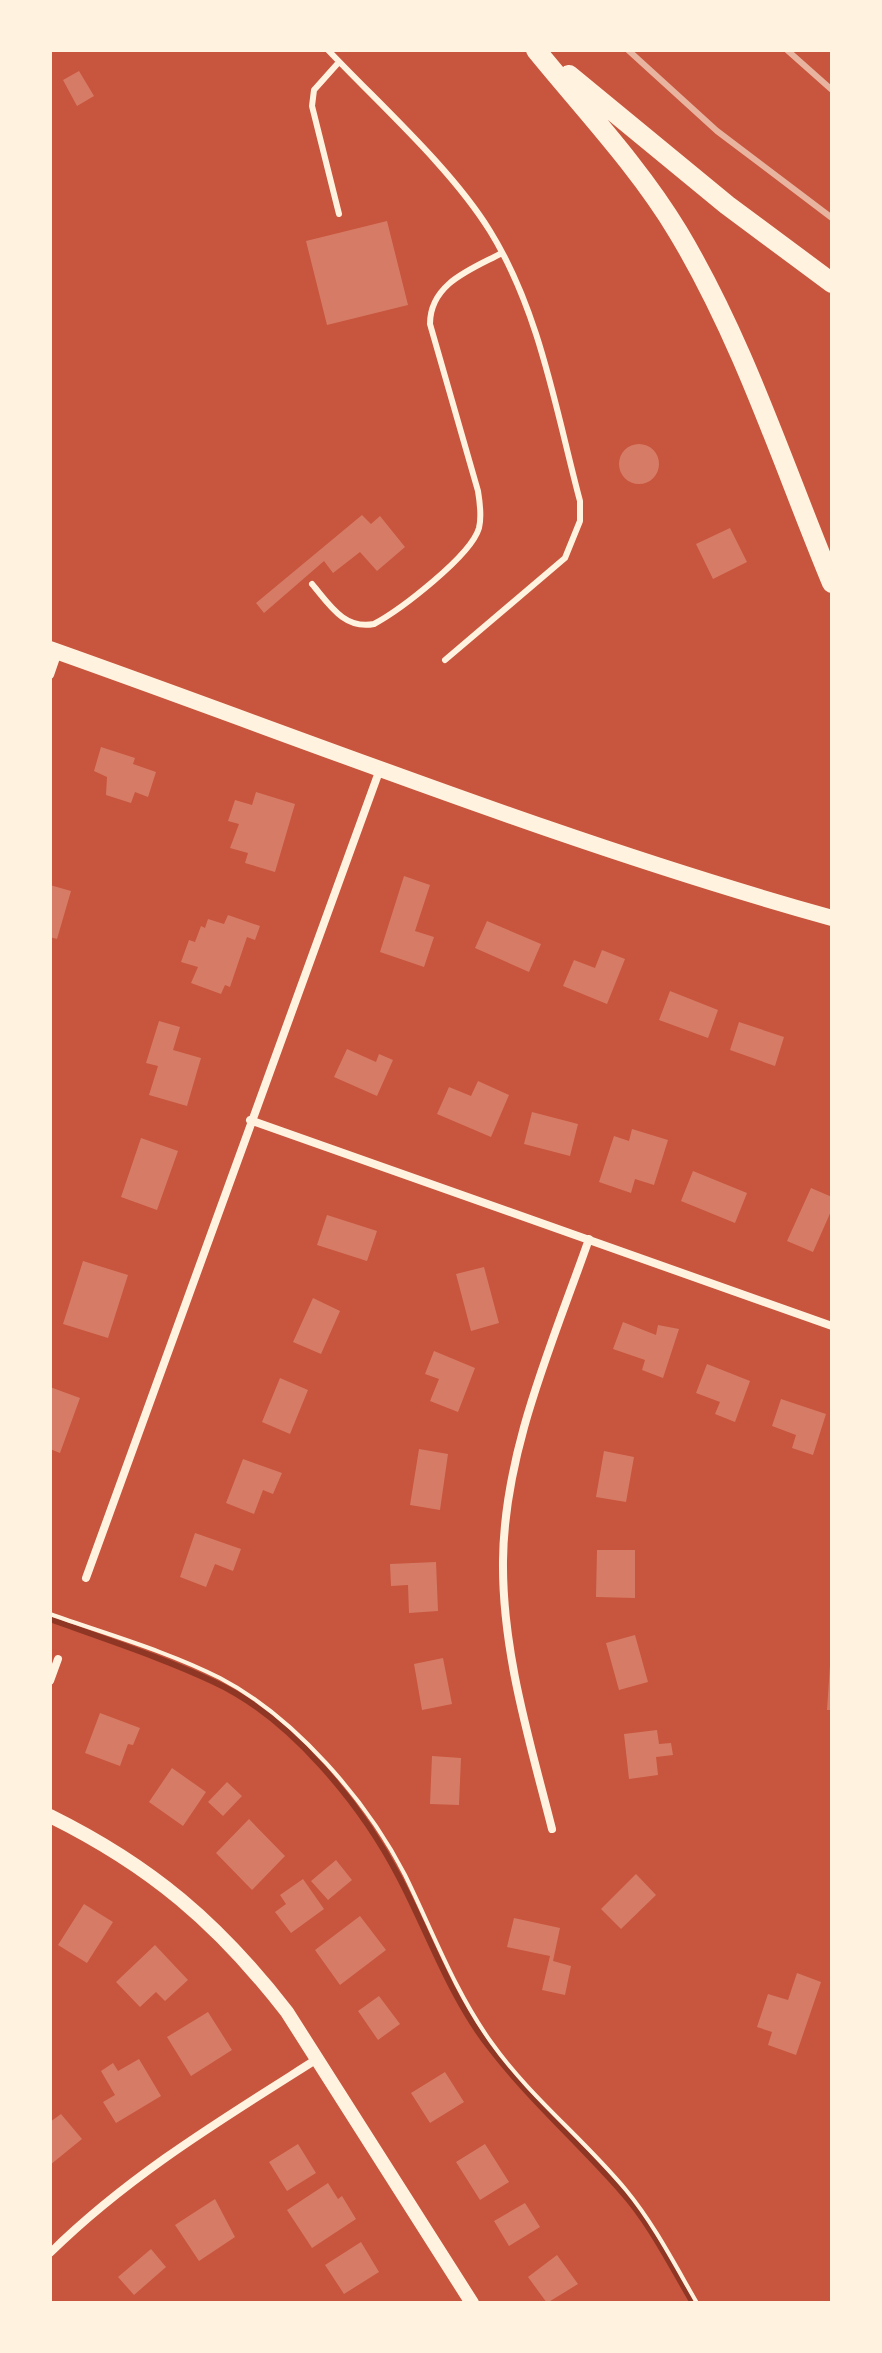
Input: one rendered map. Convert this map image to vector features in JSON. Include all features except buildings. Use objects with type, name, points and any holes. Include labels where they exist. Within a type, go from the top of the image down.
[{"type":"highway","points":[[537,50],[727,205],[832,283]]},
{"type":"highway","points":[[537,50],[643,182],[677,230],[715,299],[746,365],[832,583]]},
{"type":"main road","points":[[54,651],[733,891],[832,918]]},
{"type":"street","points":[[50,675],[54,651]]},
{"type":"street","points":[[86,1578],[380,768]]},
{"type":"street","points":[[250,1120],[832,1326]]},
{"type":"street","points":[[552,1829],[512,1663],[503,1561],[514,1473],[534,1396],[589,1239]]},
{"type":"street","points":[[50,1681],[58,1659]]},
{"type":"street","points":[[50,1816],[145,1869],[212,1924],[279,2001],[472,2303]]},
{"type":"street","points":[[50,2253],[75,2228],[162,2159],[318,2059]]},
{"type":"lane","points":[[328,50],[462,192],[502,253],[528,310],[580,501],[575,541],[565,558],[445,660]]},
{"type":"lane","points":[[339,62],[314,90],[312,106],[339,214]]},
{"type":"lane","points":[[312,584],[344,620],[364,626],[374,624],[440,573],[473,540],[480,516],[478,491],[430,324],[430,310],[435,298],[450,283],[502,253]]},
{"type":"path","points":[[50,1614],[220,1678],[251,1697],[337,1775],[376,1825],[405,1876],[461,1997],[492,2044],[535,2096],[626,2190],[697,2303]]},
{"type":"waterway","points":[[50,1619],[153,1656],[242,1697],[270,1717],[321,1765],[344,1792],[383,1849],[476,2028],[521,2085],[632,2203],[693,2303]]},
{"type":"railway","points":[[628,50],[717,131],[832,218]]},
{"type":"railway","points":[[787,50],[832,90]]}]
